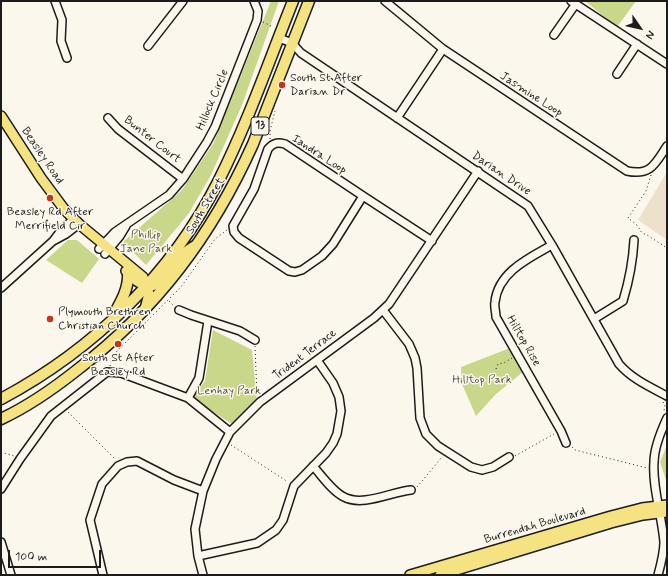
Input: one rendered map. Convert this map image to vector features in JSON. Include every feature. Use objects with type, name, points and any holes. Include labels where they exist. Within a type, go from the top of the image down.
[{"type":"highway","name":"South Street","points":[[1,399],[16,392],[80,349],[108,325],[147,286],[175,251],[199,216],[219,181],[278,42],[293,1]]},
{"type":"highway","name":"South Street","points":[[1,419],[21,410],[93,358],[145,310],[167,285],[198,244],[221,209],[254,144],[290,47],[309,1]]},
{"type":"highway","points":[[108,325],[124,296],[128,284],[128,273]]},
{"type":"main road","name":"Beasley Road","points":[[1,116],[41,178],[64,209],[66,218],[75,223],[138,282],[147,286]]},
{"type":"main road","points":[[145,310],[149,293],[147,286],[153,286],[159,283],[181,255],[198,244]]},
{"type":"main road","name":"Beasley Road","points":[[104,249],[142,277],[147,286]]},
{"type":"main road","name":"Burrendah Boulevard","points":[[410,575],[611,516],[663,509]]},
{"type":"main road","name":"Burrendah Boulevard","points":[[440,575],[611,523],[663,509]]},
{"type":"street","points":[[55,1],[62,20],[61,41],[67,58]]},
{"type":"street","points":[[148,46],[183,1]]},
{"type":"street","points":[[254,1],[258,12],[257,20]]},
{"type":"street","name":"Jasmine Loop","points":[[384,1],[442,49],[627,171],[637,173],[644,172],[651,168],[667,146]]},
{"type":"street","points":[[554,35],[573,3],[667,64]]},
{"type":"street","name":"Hillock Circle","points":[[104,249],[116,232],[169,195],[183,179],[215,127],[257,20]]},
{"type":"street","name":"Darian Drive","points":[[278,42],[301,54],[478,171],[528,206],[552,245],[619,364],[626,372],[665,398]]},
{"type":"street","points":[[617,74],[637,44]]},
{"type":"street","points":[[397,118],[442,49]]},
{"type":"street","name":"Bunter Court","points":[[108,118],[118,129],[183,179]]},
{"type":"street","name":"Iandra Loop","points":[[234,228],[233,226],[254,189],[268,148],[272,144],[278,143],[285,144],[432,242]]},
{"type":"street","name":"Trident Terrace","points":[[203,575],[198,556],[195,529],[203,491],[216,459],[230,432],[260,402],[383,310],[395,297],[478,171]]},
{"type":"street","points":[[234,228],[234,232],[239,238],[289,271],[296,272],[302,270],[322,256],[333,244],[363,196]]},
{"type":"street","points":[[1,288],[53,241],[66,234],[75,223]]},
{"type":"street","points":[[594,319],[623,301],[633,253],[634,240]]},
{"type":"street","name":"Hilltop Rise","points":[[552,245],[515,267],[504,280],[497,292],[494,303],[496,317],[561,431],[566,443]]},
{"type":"street","points":[[179,310],[240,331],[255,340]]},
{"type":"street","points":[[383,310],[409,344],[415,358],[420,418],[426,434],[446,452],[471,467],[482,470],[493,467],[509,457]]},
{"type":"street","points":[[188,398],[199,378],[208,321]]},
{"type":"street","points":[[198,556],[256,543],[276,530],[283,520],[294,486],[333,443],[338,428],[341,411],[339,397],[333,383],[317,360]]},
{"type":"street","points":[[1,489],[44,424],[62,406],[102,375],[110,371],[121,373],[188,398],[230,432]]},
{"type":"street","points":[[658,575],[663,555],[664,543],[663,509],[654,468],[655,454],[666,414]]},
{"type":"street","points":[[102,575],[90,520],[102,484],[118,466],[127,462],[137,461],[174,480],[203,491]]},
{"type":"street","points":[[313,466],[343,497],[353,500],[363,501],[399,491],[411,490]]},
{"type":"street","points":[[1,542],[11,575]]},
{"type":"path","points":[[257,20],[273,27]]},
{"type":"path","points":[[652,172],[646,191],[628,218],[637,225],[642,233],[667,248]]},
{"type":"path","points":[[110,371],[112,359],[117,352],[181,287],[215,239],[219,235],[234,228]]},
{"type":"path","points":[[168,301],[179,310]]},
{"type":"path","points":[[255,340],[254,350],[258,399],[260,402]]},
{"type":"path","points":[[496,369],[498,364],[508,360]]},
{"type":"path","points":[[665,398],[666,414]]},
{"type":"path","points":[[62,406],[114,458],[118,466]]},
{"type":"path","points":[[509,457],[516,456],[561,431]]},
{"type":"path","points":[[225,441],[294,486]]},
{"type":"path","points":[[566,443],[575,450],[643,467],[654,468]]},
{"type":"path","points":[[1,452],[20,459]]},
{"type":"path","points":[[411,490],[416,488],[446,452]]},
{"type":"shaded area","points":[[667,172],[667,240],[638,220]]},
{"type":"green space","name":"Phillip Jane Park","points":[[271,1],[279,1],[242,105],[211,175],[189,213],[146,265],[123,242],[182,190],[213,144]]},
{"type":"green space","points":[[585,1],[636,1],[617,27]]},
{"type":"green space","points":[[68,240],[77,240],[99,259],[82,283],[46,260]]},
{"type":"green space","name":"Lenhay Park","points":[[213,330],[252,350],[257,402],[235,426],[192,398],[205,381]]},
{"type":"green space","name":"Hilltop Park","points":[[510,348],[524,371],[496,394],[476,416],[462,384],[461,367]]},
{"type":"green space","points":[[667,445],[667,483],[660,462]]},
{"type":"place","name":"South St After Darian Dr","points":[[282,85]]},
{"type":"place","name":"Beasley Rd After Merrifield Cir","points":[[50,198]]},
{"type":"place","name":"Plymouth Brethren Christian Church","points":[[50,319]]},
{"type":"place","name":"South St After Beasley Rd","points":[[118,344]]}]
